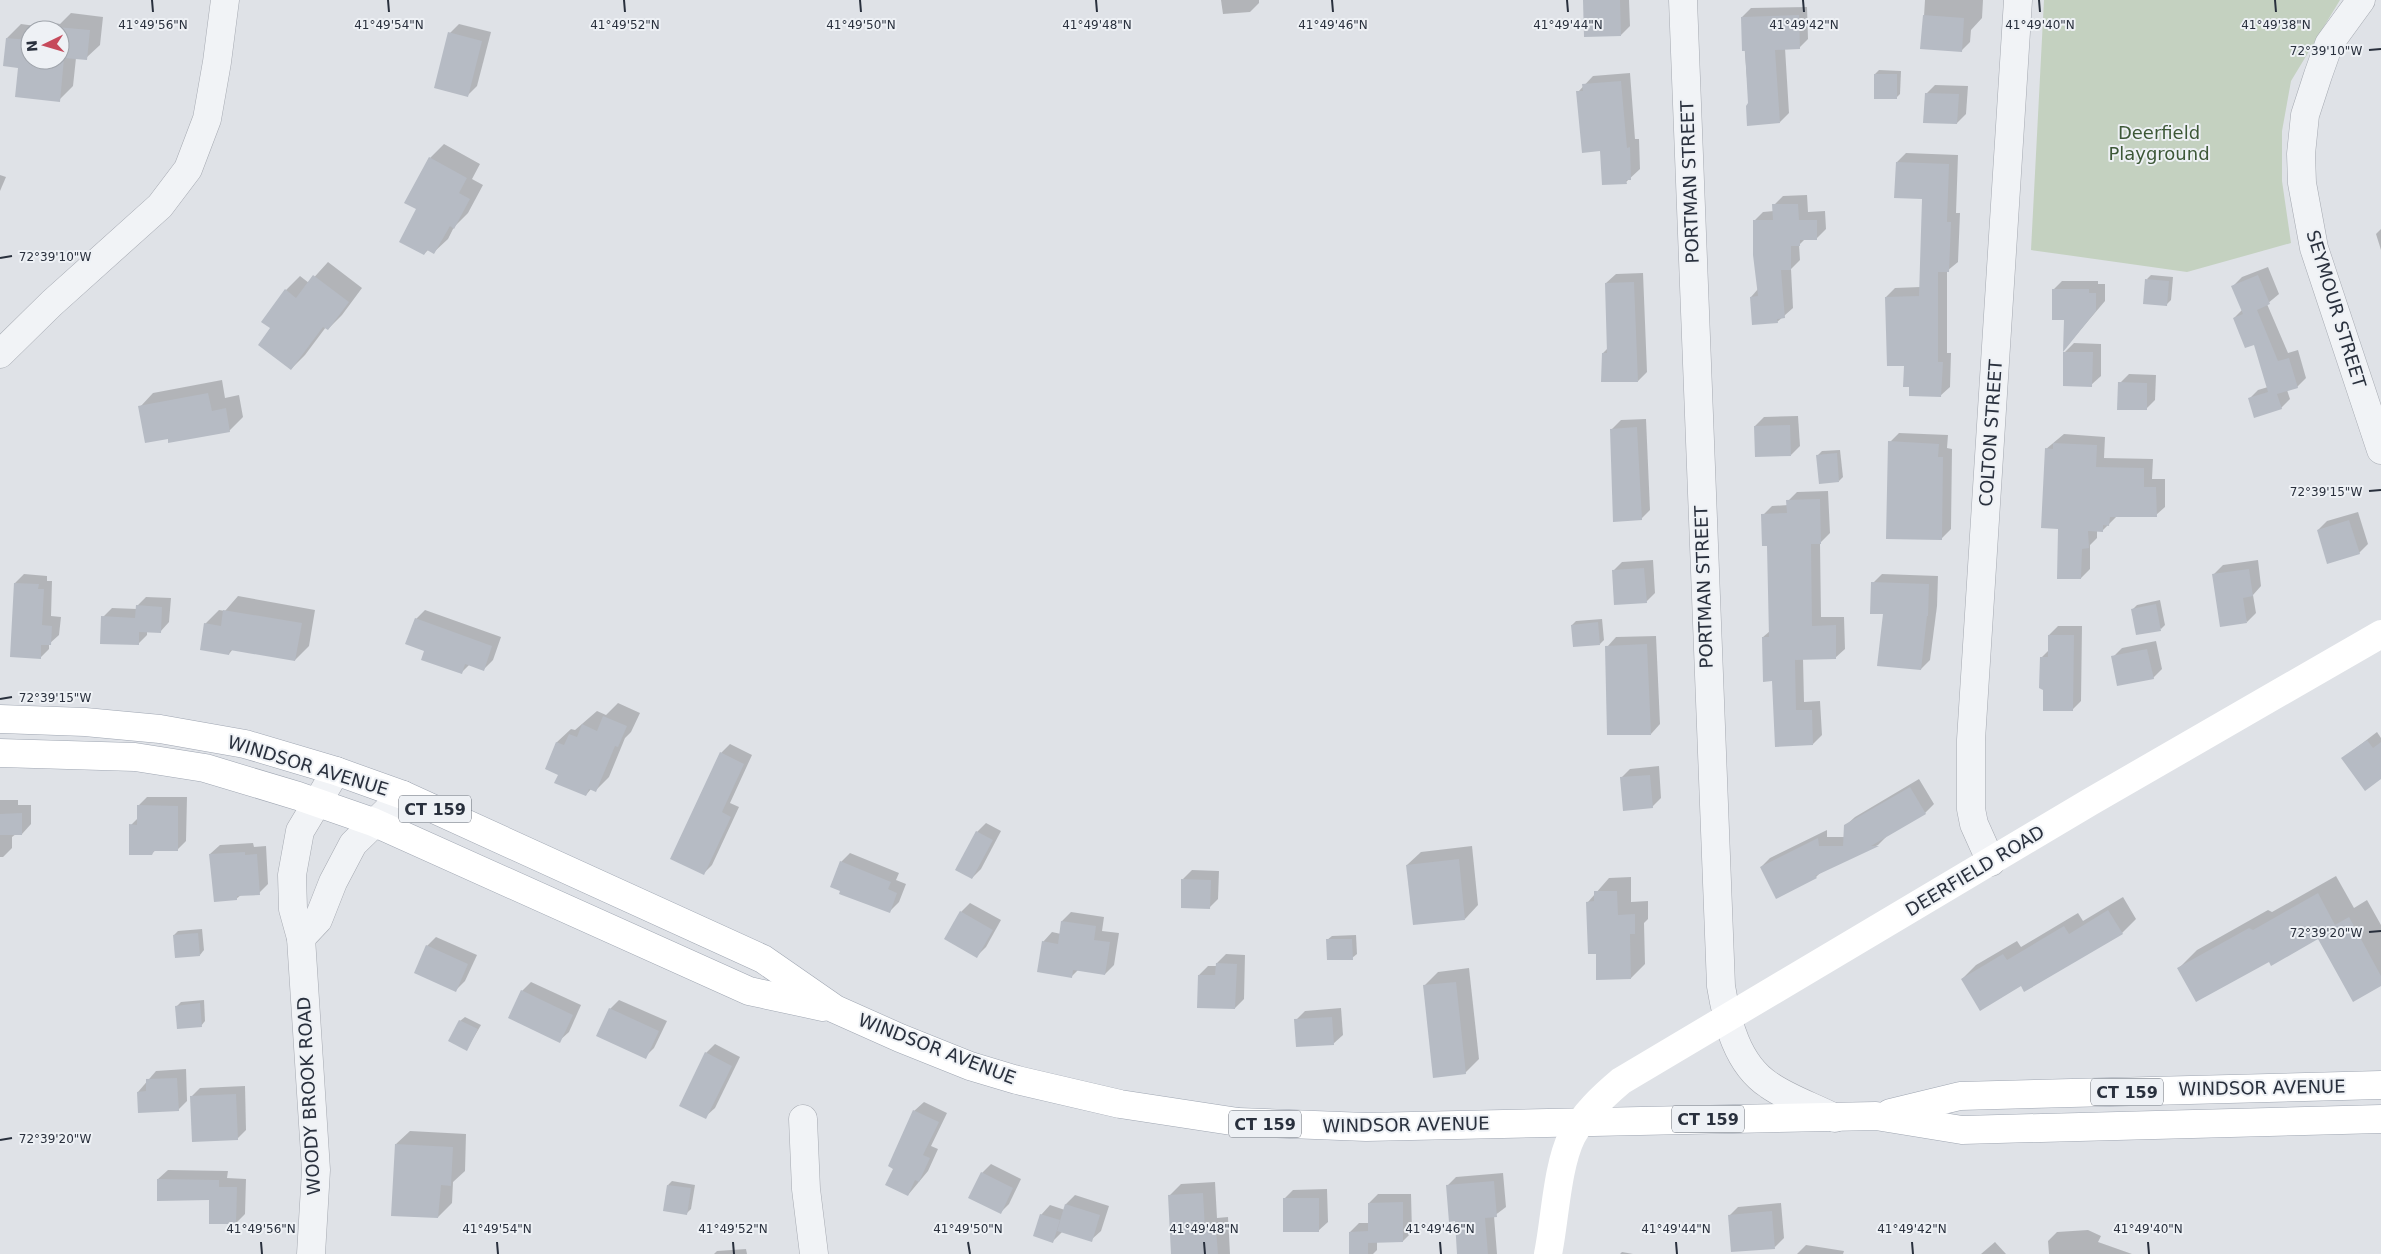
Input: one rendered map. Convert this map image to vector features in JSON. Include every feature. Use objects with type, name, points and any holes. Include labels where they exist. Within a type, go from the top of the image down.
[{"type":"main road","name":"DEERFIELD ROAD","points":[[1548,1254],[1563,1162],[1571,1138],[1594,1105],[1621,1081],[2381,634]]},
{"type":"main road","name":"WINDSOR AVENUE","points":[[0,719],[85,722],[160,729],[244,744],[336,771],[403,795],[763,959],[834,1009]]},
{"type":"main road","name":"WINDSOR AVENUE","points":[[0,753],[144,758],[205,768],[373,822],[749,991],[834,1009],[930,1050],[1017,1080],[1120,1104],[1184,1115],[1238,1122],[1307,1126],[1403,1127],[1835,1118],[1876,1116],[1960,1096],[2381,1085]]},
{"type":"main road","name":"WINDSOR AVENUE","points":[[1876,1116],[1962,1130],[2381,1120]]},
{"type":"street","points":[[0,354],[52,303],[160,206],[188,169],[207,119],[225,0]]},
{"type":"street","name":"PORTMAN STREET","points":[[1683,0],[1718,957],[1727,1018],[1738,1046],[1757,1075],[1774,1088],[1835,1118]]},
{"type":"street","name":"COLTON STREET","points":[[1991,862],[1974,824],[1970,809],[1970,758],[2018,0]]},
{"type":"street","name":"SEYMOUR STREET","points":[[2361,0],[2330,44],[2305,115],[2301,154],[2302,183],[2314,248],[2381,450]]},
{"type":"street","name":"WOODY BROOK ROAD","points":[[311,1254],[316,1170],[301,938],[293,909],[292,875],[300,831],[336,771]]},
{"type":"street","points":[[301,938],[318,920],[333,882],[353,844],[373,822],[403,795]]},
{"type":"street","points":[[802,1119],[806,1189],[814,1254]]},
{"type":"green space","name":"Deerfield Playground","points":[[2044,0],[2340,0],[2291,81],[2282,131],[2282,181],[2291,243],[2187,272],[2031,250]]},
{"type":"building","points":[[1583,0],[1620,0],[1621,36],[1584,37]]},
{"type":"building","points":[[1799,15],[1800,49],[1775,50],[1780,123],[1747,126],[1746,106],[1748,103],[1745,51],[1742,51],[1741,17]]},
{"type":"building","points":[[1923,15],[1964,18],[1962,52],[1920,49]]},
{"type":"building","points":[[70,28],[90,30],[87,60],[70,59]]},
{"type":"building","points":[[448,32],[482,41],[468,97],[434,88]]},
{"type":"building","points":[[6,38],[20,39],[20,70],[63,70],[60,102],[15,97],[18,68],[3,66]]},
{"type":"building","points":[[1874,74],[1897,74],[1897,99],[1874,99]]},
{"type":"building","points":[[1621,81],[1627,148],[1630,147],[1631,180],[1626,180],[1627,184],[1602,185],[1600,151],[1582,153],[1576,91],[1583,91],[1582,84]]},
{"type":"building","points":[[1925,93],[1959,94],[1957,124],[1923,123]]},
{"type":"building","points":[[429,157],[467,178],[459,193],[470,199],[454,229],[450,226],[434,254],[427,250],[424,255],[399,242],[416,209],[404,203]]},
{"type":"building","points":[[1896,162],[1949,164],[1947,222],[1951,222],[1949,272],[1938,272],[1938,362],[1943,362],[1941,397],[1909,396],[1909,387],[1903,387],[1904,366],[1887,366],[1885,297],[1919,296],[1922,199],[1894,198]]},
{"type":"building","points":[[1772,204],[1798,204],[1799,220],[1817,220],[1817,240],[1800,240],[1800,246],[1791,246],[1791,270],[1781,270],[1785,318],[1777,319],[1778,323],[1752,325],[1750,297],[1758,296],[1753,255],[1753,220],[1773,220]]},
{"type":"building","points":[[313,275],[349,302],[328,330],[323,327],[291,370],[258,345],[270,328],[261,322],[285,289],[296,298]]},
{"type":"building","points":[[2258,275],[2270,304],[2257,310],[2278,361],[2289,358],[2298,388],[2277,394],[2282,409],[2254,418],[2248,398],[2268,392],[2254,345],[2245,348],[2233,318],[2243,314],[2231,286]]},
{"type":"building","points":[[2145,279],[2169,281],[2167,306],[2143,304]]},
{"type":"building","points":[[1634,282],[1638,382],[1601,382],[1602,353],[1607,353],[1605,283]]},
{"type":"building","points":[[2052,289],[2089,289],[2089,293],[2096,293],[2096,311],[2063,352],[2064,320],[2052,320]]},
{"type":"building","points":[[2063,352],[2093,352],[2092,387],[2063,386]]},
{"type":"building","points":[[2118,382],[2147,383],[2147,410],[2117,410]]},
{"type":"building","points":[[208,393],[212,411],[226,408],[230,432],[168,443],[168,439],[145,443],[138,406]]},
{"type":"building","points":[[1790,425],[1791,456],[1755,457],[1754,426]]},
{"type":"building","points":[[1637,427],[1642,520],[1613,522],[1610,429]]},
{"type":"building","points":[[1888,441],[1939,444],[1938,457],[1943,457],[1942,540],[1886,539]]},
{"type":"building","points":[[2053,443],[2097,445],[2096,467],[2144,468],[2144,487],[2156,487],[2157,517],[2110,517],[2109,526],[2103,525],[2103,532],[2088,531],[2089,548],[2082,549],[2081,579],[2057,579],[2058,529],[2041,528],[2045,448],[2053,449]]},
{"type":"building","points":[[1837,453],[1839,482],[1819,484],[1816,455]]},
{"type":"building","points":[[1820,499],[1821,544],[1811,544],[1812,626],[1836,625],[1836,659],[1795,660],[1796,710],[1812,710],[1813,745],[1775,747],[1772,681],[1763,682],[1762,637],[1769,637],[1767,546],[1762,546],[1761,514],[1787,513],[1786,500]]},
{"type":"building","points":[[2349,520],[2360,554],[2327,564],[2317,530]]},
{"type":"building","points":[[1644,568],[1647,603],[1614,605],[1612,570]]},
{"type":"building","points":[[2249,569],[2253,596],[2243,598],[2247,623],[2220,627],[2212,574]]},
{"type":"building","points":[[1871,582],[1929,584],[1928,616],[1921,670],[1877,666],[1883,614],[1870,614]]},
{"type":"building","points":[[14,583],[39,584],[38,589],[44,589],[42,625],[52,626],[51,645],[41,645],[41,659],[10,657]]},
{"type":"building","points":[[2156,604],[2161,631],[2136,635],[2131,609]]},
{"type":"building","points":[[136,605],[162,607],[161,633],[139,632],[139,645],[100,644],[101,616],[135,618]]},
{"type":"building","points":[[223,610],[302,623],[295,661],[230,650],[229,655],[200,650],[204,623],[221,626]]},
{"type":"building","points":[[415,618],[492,646],[484,671],[465,664],[462,674],[421,660],[424,651],[405,644]]},
{"type":"building","points":[[1598,622],[1600,645],[1573,647],[1571,625]]},
{"type":"building","points":[[2048,635],[2074,635],[2073,711],[2043,711],[2043,690],[2039,688],[2040,657],[2048,657]]},
{"type":"building","points":[[1647,644],[1651,735],[1607,735],[1605,646]]},
{"type":"building","points":[[2147,649],[2154,679],[2117,686],[2111,656]]},
{"type":"building","points":[[603,716],[627,726],[618,747],[615,746],[596,792],[589,789],[586,796],[554,783],[558,775],[545,769],[556,742],[564,745],[569,734],[577,737],[582,724],[597,731]]},
{"type":"building","points":[[2367,740],[2373,748],[2381,742],[2381,779],[2365,791],[2341,758]]},
{"type":"building","points":[[720,752],[744,764],[722,812],[731,817],[704,875],[670,859]]},
{"type":"building","points":[[1650,775],[1653,808],[1623,811],[1620,777]]},
{"type":"building","points":[[1910,787],[1926,814],[1871,846],[1879,846],[1815,876],[1817,878],[1776,899],[1760,867],[1818,838],[1819,846],[1843,846],[1844,825]]},
{"type":"building","points":[[137,805],[178,806],[178,851],[154,851],[152,855],[129,855],[129,824],[137,825]]},
{"type":"building","points":[[22,813],[22,835],[0,835],[0,814]]},
{"type":"building","points":[[976,831],[993,840],[972,879],[955,870]]},
{"type":"building","points":[[245,852],[245,855],[257,854],[260,895],[237,896],[237,900],[214,902],[209,854]]},
{"type":"building","points":[[1459,859],[1465,920],[1413,925],[1406,865]]},
{"type":"building","points":[[840,861],[891,882],[888,889],[897,893],[890,913],[839,894],[840,891],[830,887]]},
{"type":"building","points":[[1181,879],[1211,880],[1210,909],[1181,908]]},
{"type":"building","points":[[1594,891],[1617,891],[1618,915],[1635,914],[1635,934],[1630,934],[1631,979],[1596,980],[1596,954],[1588,954],[1586,902],[1594,901]]},
{"type":"building","points":[[2318,893],[2335,925],[2349,917],[2381,976],[2381,986],[2353,1002],[2318,939],[2271,966],[2269,962],[2196,1002],[2177,968],[2249,928],[2253,930]]},
{"type":"building","points":[[2108,910],[2123,934],[2024,992],[2021,986],[1980,1011],[1961,979],[2003,954],[2007,960],[2064,926],[2069,934]]},
{"type":"building","points":[[960,911],[993,930],[977,958],[944,939]]},
{"type":"building","points":[[1061,921],[1096,926],[1094,940],[1110,942],[1105,975],[1073,970],[1072,978],[1037,972],[1042,941],[1058,944]]},
{"type":"building","points":[[198,933],[200,956],[175,958],[173,935]]},
{"type":"building","points":[[1326,939],[1352,939],[1353,960],[1327,960]]},
{"type":"building","points":[[426,945],[468,964],[456,992],[414,973]]},
{"type":"building","points":[[1216,963],[1237,964],[1235,1009],[1197,1008],[1198,975],[1215,975]]},
{"type":"building","points":[[1456,982],[1466,1074],[1433,1078],[1423,985]]},
{"type":"building","points":[[521,990],[573,1015],[560,1043],[508,1018]]},
{"type":"building","points":[[200,1003],[202,1027],[177,1029],[175,1006]]},
{"type":"building","points":[[609,1008],[659,1031],[646,1059],[596,1036]]},
{"type":"building","points":[[1332,1017],[1334,1045],[1296,1047],[1294,1019]]},
{"type":"building","points":[[459,1020],[478,1029],[467,1051],[448,1041]]},
{"type":"building","points":[[705,1052],[732,1066],[706,1119],[679,1106]]},
{"type":"building","points":[[177,1078],[179,1111],[138,1113],[137,1092],[146,1091],[146,1079]]},
{"type":"building","points":[[236,1094],[238,1140],[192,1142],[190,1096]]},
{"type":"building","points":[[913,1110],[939,1122],[923,1155],[930,1158],[919,1182],[915,1180],[908,1196],[885,1185],[893,1169],[888,1166]]},
{"type":"building","points":[[395,1144],[453,1147],[451,1186],[441,1185],[438,1218],[391,1216]]},
{"type":"building","points":[[981,1172],[1013,1188],[1001,1214],[968,1198]]},
{"type":"building","points":[[157,1179],[219,1180],[219,1187],[237,1187],[236,1224],[209,1224],[209,1200],[157,1201]]},
{"type":"building","points":[[1494,1181],[1497,1217],[1485,1218],[1488,1254],[1457,1254],[1455,1221],[1449,1222],[1446,1185]]},
{"type":"building","points":[[667,1185],[691,1188],[687,1215],[663,1211]]},
{"type":"building","points":[[1203,1193],[1205,1230],[1216,1229],[1218,1254],[1171,1254],[1168,1195]]},
{"type":"building","points":[[1283,1198],[1319,1198],[1319,1232],[1283,1232]]},
{"type":"building","points":[[1403,1202],[1403,1242],[1368,1243],[1368,1203]]},
{"type":"building","points":[[1065,1204],[1100,1215],[1092,1242],[1057,1231]]},
{"type":"building","points":[[1772,1211],[1775,1249],[1731,1252],[1728,1215]]},
{"type":"building","points":[[1040,1214],[1060,1220],[1053,1243],[1033,1236]]},
{"type":"building","points":[[1368,1231],[1368,1254],[1349,1254],[1349,1232]]}]
